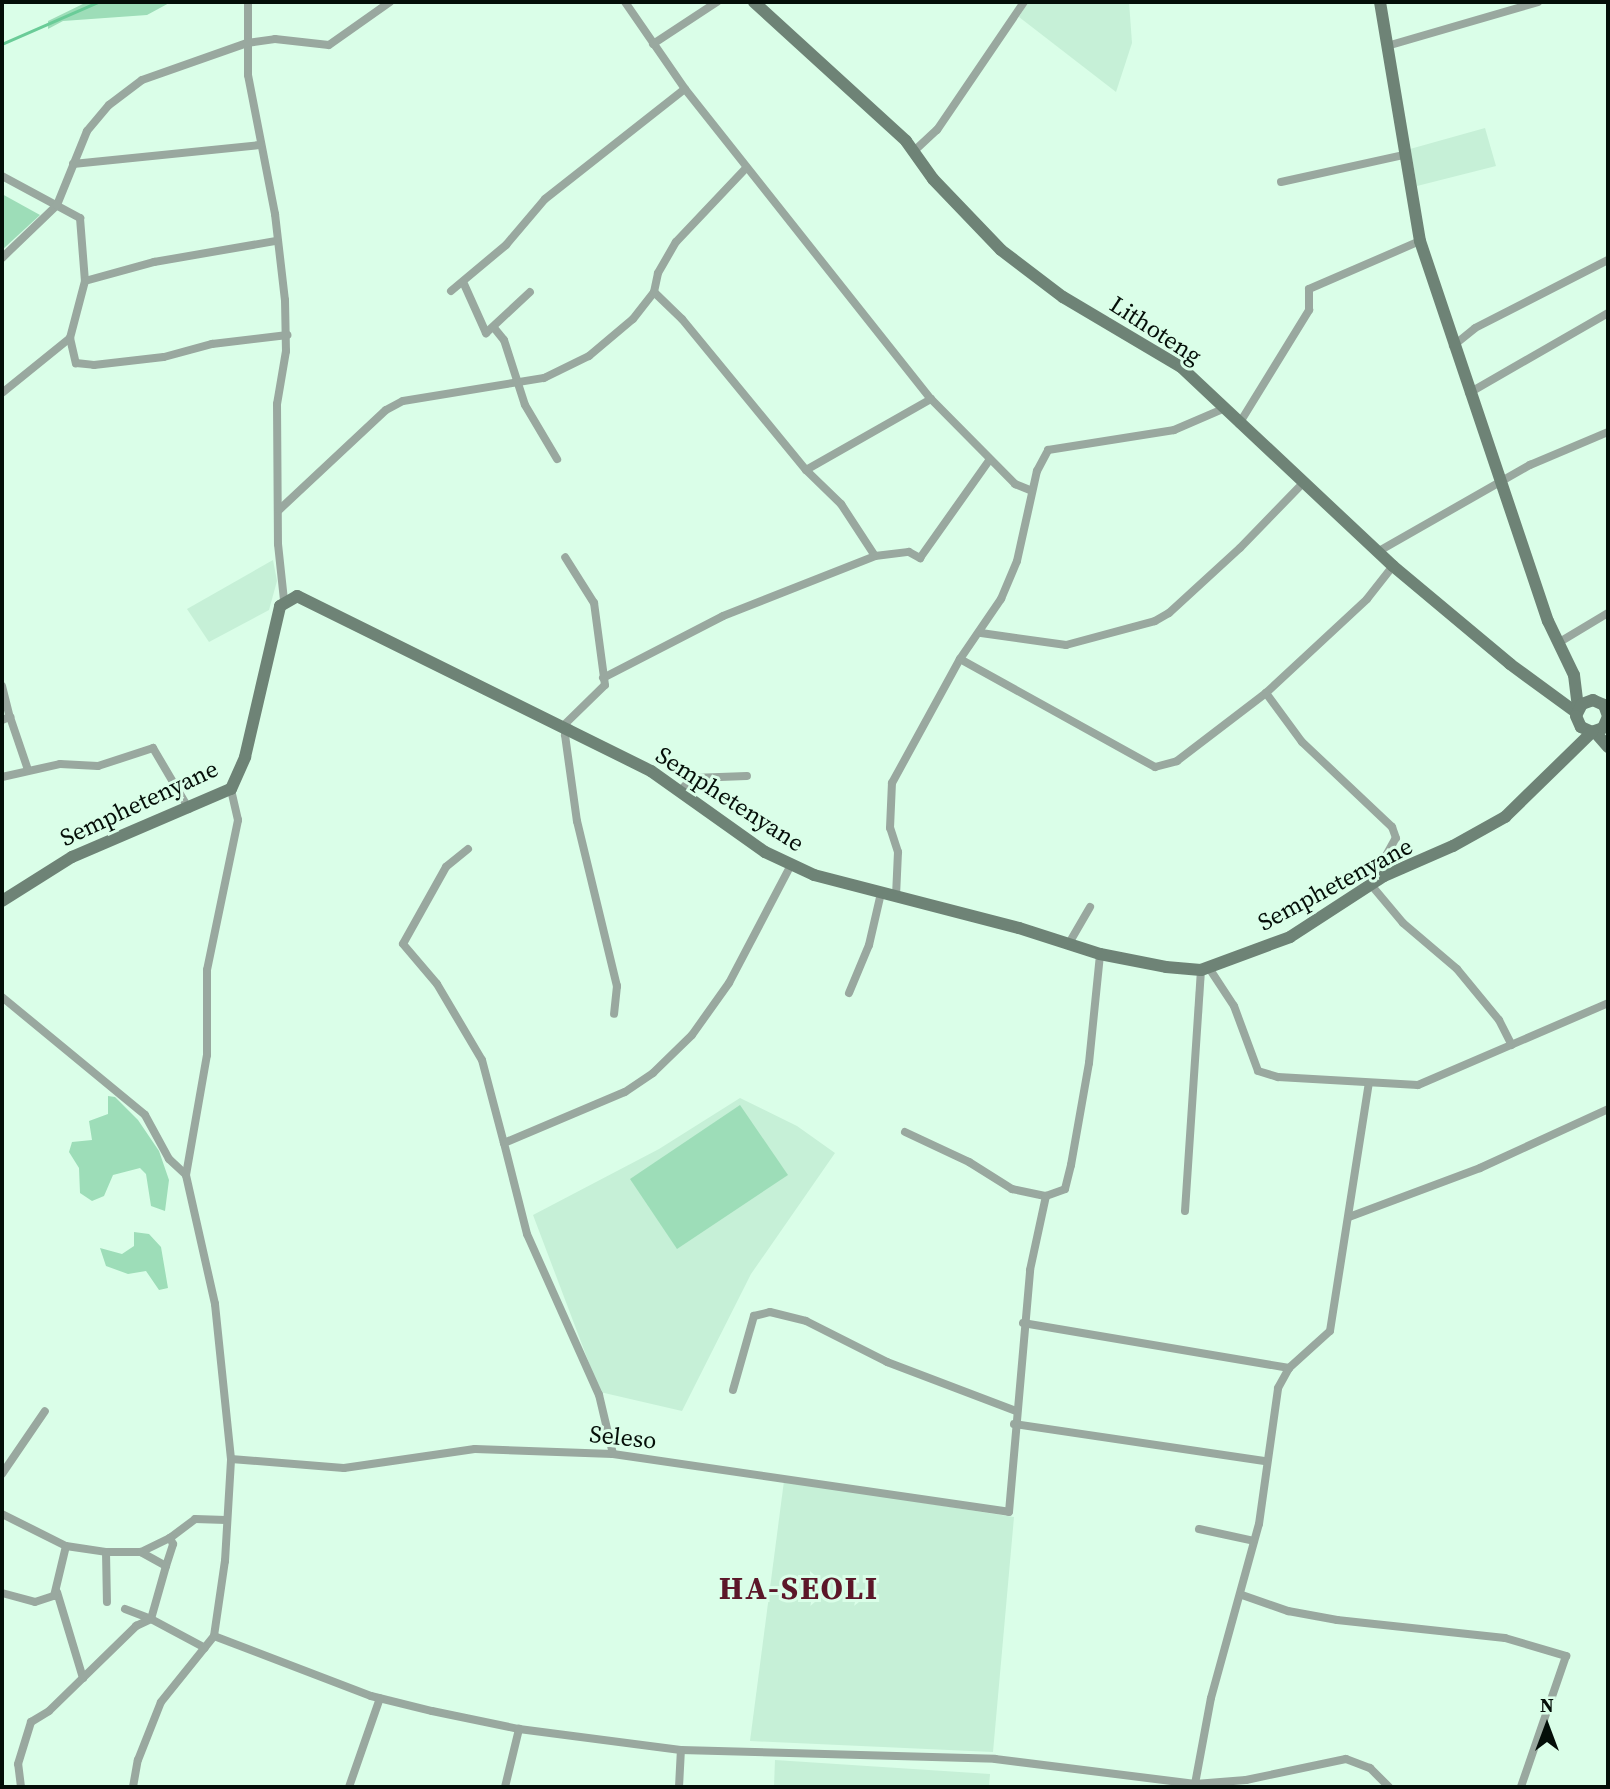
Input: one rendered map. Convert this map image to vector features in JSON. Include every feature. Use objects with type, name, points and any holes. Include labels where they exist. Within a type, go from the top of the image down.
[{"type":"main road","name":"Lithoteng","points":[[754,2],[890,125],[1000,250],[1063,298],[1181,367],[1394,566],[1510,664],[1577,715],[1608,747]]},
{"type":"main road","points":[[1380,2],[1420,241],[1453,346],[1558,643],[1574,675],[1595,701],[1604,705],[1608,720],[1569,753]]},
{"type":"main road","name":"Semphetenyane","points":[[2,901],[72,857],[231,789],[240,774],[284,600],[297,596],[567,726],[681,790],[734,832],[791,865],[1100,954],[1205,969],[1290,936],[1384,876],[1453,846],[1505,817],[1569,753]]},
{"type":"main road","points":[[1569,753],[1577,715],[1574,675]]},
{"type":"main road","points":[[1577,715],[1595,701]]},
{"type":"street","points":[[248,2],[247,75],[275,214],[275,241],[287,335],[277,404],[284,600]]},
{"type":"street","points":[[2,258],[57,205],[94,122],[109,104],[142,80],[247,43],[290,40],[329,45],[390,2]]},
{"type":"street","points":[[625,2],[685,89],[746,168],[932,399],[1015,484],[1032,491]]},
{"type":"street","points":[[653,44],[717,2]]},
{"type":"street","points":[[913,152],[937,130],[1024,2]]},
{"type":"street","points":[[1387,46],[1538,2]]},
{"type":"street","points":[[451,291],[464,284],[506,245],[545,199],[685,89]]},
{"type":"street","points":[[73,164],[259,145]]},
{"type":"street","points":[[1282,182],[1404,155]]},
{"type":"street","points":[[279,510],[386,410],[403,401],[519,383],[567,369],[589,356],[633,319],[654,292],[658,273],[677,243],[746,168]]},
{"type":"street","points":[[2,176],[80,218],[86,281],[70,338],[76,363],[94,365],[164,358],[212,345],[287,335]]},
{"type":"street","points":[[86,281],[154,262],[275,241]]},
{"type":"street","points":[[1239,424],[1309,310],[1309,289],[1420,241]]},
{"type":"street","points":[[1453,346],[1475,328],[1608,260]]},
{"type":"street","points":[[464,284],[486,333],[495,329],[530,292]]},
{"type":"street","points":[[654,292],[682,319],[806,470],[841,504],[875,556]]},
{"type":"street","points":[[1469,393],[1608,313]]},
{"type":"street","points":[[495,329],[504,340],[524,405],[557,459]]},
{"type":"street","points":[[2,393],[70,338]]},
{"type":"street","points":[[806,470],[932,399]]},
{"type":"street","points":[[896,896],[898,852],[890,828],[892,783],[960,659],[981,633],[1017,561],[1042,459],[1055,447],[1174,430],[1226,408]]},
{"type":"street","points":[[1379,551],[1530,465],[1608,432]]},
{"type":"street","points":[[603,678],[723,616],[875,556],[909,552],[920,558],[990,459]]},
{"type":"street","points":[[981,633],[1066,645],[1155,621],[1169,613],[1240,548],[1304,482]]},
{"type":"street","points":[[565,557],[594,603],[605,685],[567,726],[565,735],[577,821],[617,986],[614,1014]]},
{"type":"street","points":[[960,659],[1155,767],[1177,761],[1266,693],[1367,600],[1394,566]]},
{"type":"street","points":[[1558,643],[1608,613]]},
{"type":"street","points":[[2,686],[6,719],[28,770]]},
{"type":"street","points":[[1266,693],[1303,742],[1392,827],[1396,838],[1383,861],[1384,876]]},
{"type":"street","points":[[2,777],[60,764],[98,766],[153,748],[189,809]]},
{"type":"street","points":[[681,790],[692,778],[747,776]]},
{"type":"street","points":[[133,1787],[138,1760],[161,1702],[214,1636],[226,1520],[231,1459],[215,1304],[186,1175],[207,1055],[207,970],[238,820],[231,789]]},
{"type":"street","points":[[468,849],[446,867],[403,944],[437,984],[482,1060],[527,1234],[599,1395],[613,1454]]},
{"type":"street","points":[[504,1143],[631,1088],[663,1064],[692,1035],[729,983],[791,865]]},
{"type":"street","points":[[1372,886],[1404,923],[1457,969],[1499,1020],[1512,1045]]},
{"type":"street","points":[[849,993],[869,945],[881,893]]},
{"type":"street","points":[[1068,945],[1090,907]]},
{"type":"street","points":[[905,1132],[969,1162],[1012,1189],[1046,1196],[1065,1189],[1089,1063],[1100,954]]},
{"type":"street","points":[[1205,969],[1234,1006],[1258,1071],[1369,1083],[1418,1085],[1608,1003]]},
{"type":"street","points":[[1185,1212],[1205,969]]},
{"type":"street","points":[[2,997],[145,1115],[169,1159],[186,1175]]},
{"type":"street","points":[[1194,1785],[1211,1698],[1242,1595],[1254,1541],[1264,1461],[1278,1388],[1289,1367],[1330,1331],[1369,1083]]},
{"type":"street","points":[[1349,1217],[1480,1168],[1608,1109]]},
{"type":"street","points":[[1046,1196],[1023,1323],[1014,1424],[1264,1461]]},
{"type":"street","points":[[733,1390],[754,1316],[770,1312],[806,1321],[887,1362],[1016,1411]]},
{"type":"street","points":[[1023,1323],[1289,1367]]},
{"type":"street","points":[[2,1474],[45,1411]]},
{"type":"street","name":"Seleso","points":[[231,1459],[344,1468],[475,1449],[613,1454],[1009,1512],[1014,1424]]},
{"type":"street","points":[[2,1514],[66,1546],[106,1552],[141,1552],[170,1538],[195,1519],[226,1520]]},
{"type":"street","points":[[1199,1529],[1254,1541]]},
{"type":"street","points":[[21,1787],[18,1764],[31,1722],[83,1678],[136,1626],[151,1619],[173,1544],[170,1538]]},
{"type":"street","points":[[66,1546],[57,1592],[83,1678]]},
{"type":"street","points":[[106,1552],[107,1602]]},
{"type":"street","points":[[141,1552],[166,1566]]},
{"type":"street","points":[[2,1593],[35,1602],[57,1592]]},
{"type":"street","points":[[1242,1595],[1289,1611],[1337,1620],[1505,1637],[1566,1656],[1521,1787]]},
{"type":"street","points":[[125,1609],[151,1619],[205,1648]]},
{"type":"street","points":[[214,1636],[380,1698],[519,1728],[681,1750],[995,1759],[1194,1785],[1246,1780],[1346,1759],[1370,1768],[1390,1787]]},
{"type":"street","points":[[349,1787],[380,1698]]},
{"type":"street","points":[[505,1787],[519,1728]]},
{"type":"street","points":[[679,1787],[681,1750]]},
{"type":"shaded area","points":[[87,2],[171,2],[147,15],[63,21],[48,29],[48,21]]},
{"type":"shaded area","points":[[1028,2],[1129,2],[1132,43],[1116,92],[1019,17]]},
{"type":"shaded area","points":[[1485,128],[1496,166],[1417,186],[1410,149]]},
{"type":"shaded area","points":[[2,194],[40,215],[2,250]]},
{"type":"shaded area","points":[[273,560],[277,581],[269,610],[209,642],[187,609]]},
{"type":"shaded area","points":[[108,1096],[115,1097],[138,1120],[159,1151],[169,1180],[165,1211],[151,1206],[146,1174],[140,1168],[113,1175],[104,1196],[92,1201],[80,1193],[79,1168],[69,1152],[72,1142],[92,1140],[89,1121],[108,1114]]},
{"type":"shaded area","points":[[740,1098],[797,1126],[835,1153],[751,1274],[682,1411],[600,1392],[533,1215],[659,1149]]},
{"type":"shaded area","points":[[740,1105],[788,1175],[677,1249],[630,1179]]},
{"type":"shaded area","points":[[134,1232],[149,1234],[161,1247],[168,1288],[159,1290],[146,1271],[128,1274],[106,1266],[100,1248],[122,1254],[134,1246]]},
{"type":"shaded area","points":[[784,1481],[1014,1517],[993,1752],[750,1741]]},
{"type":"shaded area","points":[[775,1760],[990,1774],[989,1787],[774,1787]]},
{"type":"waterway","points":[[2,44],[98,2]]},
{"type":"district","name":"HA-SEOLI","points":[[799,1588]]}]
